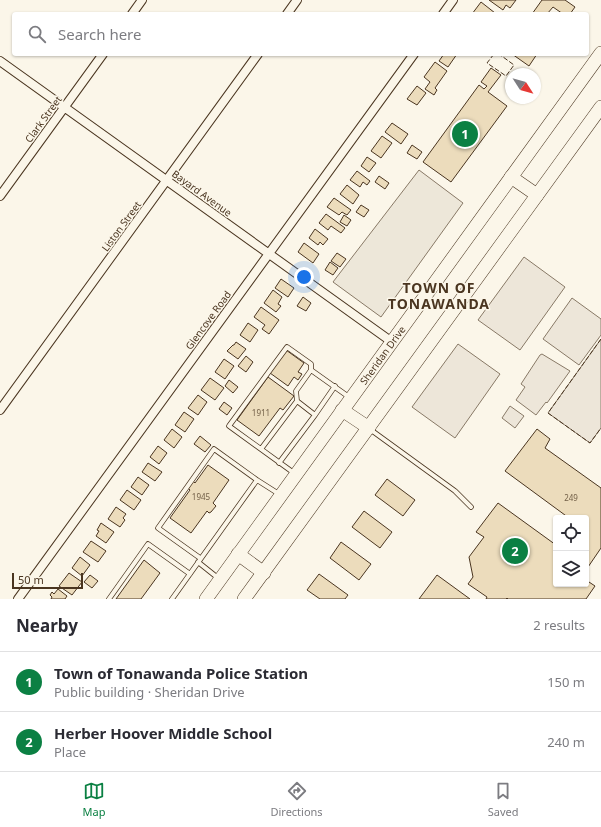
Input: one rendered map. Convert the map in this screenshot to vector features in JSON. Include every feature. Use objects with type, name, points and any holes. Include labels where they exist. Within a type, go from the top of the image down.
[{"type":"main road","name":"Sheridan Drive","points":[[206,599],[601,53]]},
{"type":"main road","points":[[244,599],[601,107]]},
{"type":"main road","points":[[511,177],[537,195]]},
{"type":"main road","points":[[342,410],[369,428]]},
{"type":"main road","points":[[238,554],[264,573]]},
{"type":"street","points":[[133,12],[142,0]]},
{"type":"street","points":[[288,12],[297,0]]},
{"type":"street","points":[[444,12],[453,0]]},
{"type":"street","name":"Clark Street","points":[[0,196],[102,56]]},
{"type":"street","name":"Liston Street","points":[[0,410],[257,56]]},
{"type":"street","name":"Glencove Road","points":[[18,599],[413,56]]},
{"type":"street","name":"Bayard Avenue","points":[[0,61],[65,106],[268,254],[392,342]]},
{"type":"lane","points":[[261,449],[297,401],[296,391],[311,370],[311,364],[287,347],[229,426],[280,463],[296,474]]},
{"type":"lane","points":[[311,370],[351,398]]},
{"type":"lane","points":[[280,463],[335,386]]},
{"type":"lane","points":[[297,401],[315,415]]},
{"type":"lane","points":[[369,428],[455,491],[471,507]]},
{"type":"lane","points":[[220,579],[199,560],[158,528],[214,449],[257,480],[281,495]]},
{"type":"lane","points":[[172,599],[257,480]]},
{"type":"lane","points":[[109,599],[148,544],[190,574]]},
{"type":"shaded area","points":[[419,170],[463,203],[381,317],[333,282]]},
{"type":"shaded area","points":[[524,257],[565,287],[520,350],[478,320]]},
{"type":"shaded area","points":[[572,298],[601,319],[601,335],[579,365],[543,339]]},
{"type":"shaded area","points":[[601,339],[601,428],[590,443],[548,413]]},
{"type":"shaded area","points":[[458,344],[500,374],[455,438],[412,407]]},
{"type":"shaded area","points":[[542,354],[570,371],[547,403],[546,402],[536,415],[516,400],[525,387],[521,384]]},
{"type":"shaded area","points":[[510,406],[524,416],[515,428],[502,418]]},
{"type":"building","points":[[489,0],[516,0],[510,8],[506,5],[503,10]]},
{"type":"building","points":[[542,0],[565,0],[575,7],[571,12],[560,12],[553,7],[549,12],[533,12]]},
{"type":"building","points":[[481,2],[494,12],[474,12]]},
{"type":"building","points":[[443,56],[456,56],[448,67],[439,61]]},
{"type":"building","points":[[515,56],[536,56],[529,66]]},
{"type":"building","points":[[435,62],[447,71],[435,88],[437,90],[434,95],[425,89],[430,82],[424,77]]},
{"type":"building","points":[[491,68],[501,75],[488,92],[507,106],[451,182],[423,162],[479,85],[484,89],[487,86],[481,82]]},
{"type":"building","points":[[417,86],[426,93],[417,105],[407,99]]},
{"type":"building","points":[[392,123],[408,134],[401,144],[385,132]]},
{"type":"building","points":[[382,136],[392,143],[381,158],[371,151]]},
{"type":"building","points":[[412,145],[422,152],[417,159],[407,153]]},
{"type":"building","points":[[367,157],[376,163],[369,172],[361,166]]},
{"type":"building","points":[[357,171],[370,181],[367,185],[363,182],[360,187],[350,180]]},
{"type":"building","points":[[379,176],[389,183],[385,189],[375,182]]},
{"type":"building","points":[[347,185],[359,195],[353,204],[340,194]]},
{"type":"building","points":[[334,198],[351,210],[347,215],[342,212],[339,215],[327,207]]},
{"type":"building","points":[[361,205],[369,210],[364,217],[356,212]]},
{"type":"building","points":[[326,214],[345,228],[341,233],[331,226],[328,230],[319,223]]},
{"type":"building","points":[[344,215],[351,220],[347,226],[340,222]]},
{"type":"building","points":[[315,229],[328,239],[323,245],[320,242],[318,245],[309,238]]},
{"type":"building","points":[[304,243],[319,254],[313,263],[298,252]]},
{"type":"building","points":[[337,253],[346,259],[340,267],[331,261]]},
{"type":"building","points":[[330,262],[338,268],[333,275],[325,270]]},
{"type":"building","points":[[281,279],[294,288],[288,297],[275,288]]},
{"type":"building","points":[[273,290],[282,297],[278,304],[281,306],[276,312],[264,303]]},
{"type":"building","points":[[303,297],[311,303],[306,311],[297,306]]},
{"type":"building","points":[[261,307],[279,320],[269,334],[262,329],[265,325],[254,317]]},
{"type":"building","points":[[248,323],[258,330],[250,342],[240,335]]},
{"type":"building","points":[[236,342],[246,349],[238,359],[227,351]]},
{"type":"building","points":[[286,350],[304,363],[298,372],[302,374],[298,380],[294,377],[288,386],[270,373]]},
{"type":"building","points":[[246,356],[253,362],[246,372],[238,366]]},
{"type":"building","points":[[224,359],[234,366],[225,379],[215,372]]},
{"type":"building","points":[[268,377],[294,396],[283,410],[280,408],[259,436],[237,420]]},
{"type":"building","points":[[210,378],[224,388],[215,400],[201,390]]},
{"type":"building","points":[[229,380],[238,387],[233,393],[225,386]]},
{"type":"building","points":[[198,395],[207,402],[198,415],[188,408]]},
{"type":"building","points":[[224,402],[232,408],[227,415],[219,409]]},
{"type":"building","points":[[184,412],[194,419],[185,432],[175,425]]},
{"type":"building","points":[[172,429],[182,437],[174,448],[164,440]]},
{"type":"building","points":[[537,429],[550,439],[545,448],[601,488],[601,548],[589,566],[589,515],[565,515],[505,471]]},
{"type":"building","points":[[200,436],[211,445],[205,452],[194,444]]},
{"type":"building","points":[[158,446],[167,453],[159,464],[150,457]]},
{"type":"building","points":[[148,463],[162,472],[155,481],[142,472]]},
{"type":"building","points":[[208,465],[229,480],[213,503],[216,506],[211,512],[209,513],[207,511],[191,533],[170,518],[190,490],[188,488],[193,481],[195,483]]},
{"type":"building","points":[[138,477],[149,485],[142,495],[131,487]]},
{"type":"building","points":[[387,479],[415,500],[403,516],[375,495]]},
{"type":"building","points":[[127,490],[141,500],[134,510],[120,500]]},
{"type":"building","points":[[498,503],[553,543],[553,587],[589,587],[589,582],[595,586],[586,599],[486,599],[487,597],[468,584],[473,577],[469,557],[484,537],[476,532]]},
{"type":"building","points":[[116,507],[126,514],[123,518],[125,520],[120,527],[108,519]]},
{"type":"building","points":[[364,511],[392,532],[380,548],[352,527]]},
{"type":"building","points":[[101,523],[114,532],[106,543],[96,536],[99,531],[97,530]]},
{"type":"building","points":[[91,541],[106,551],[98,562],[83,552]]},
{"type":"building","points":[[341,542],[371,564],[359,580],[330,558]]},
{"type":"building","points":[[80,557],[90,565],[82,576],[72,568]]},
{"type":"building","points":[[144,560],[160,573],[141,599],[116,599]]},
{"type":"building","points":[[69,573],[82,582],[72,595],[59,586]]},
{"type":"building","points":[[319,574],[348,595],[345,599],[320,599],[307,590]]},
{"type":"building","points":[[90,575],[98,581],[92,588],[84,582]]},
{"type":"building","points":[[437,575],[470,599],[419,599]]},
{"type":"building","points":[[58,589],[67,596],[65,599],[51,599],[52,597],[50,595],[52,592],[54,594]]},
{"type":"fence","points":[[492,56],[487,63],[506,76],[514,65],[502,56]]},
{"type":"fence","points":[[601,339],[548,413],[590,443],[601,428]]},
{"type":"place","name":"Town of Tonawanda Police Station","points":[[465,134]]},
{"type":"place","name":"Herber Hoover Middle School","points":[[515,551]]},
{"type":"district","name":"TOWN OF TONAWANDA","points":[[439,296]]}]
